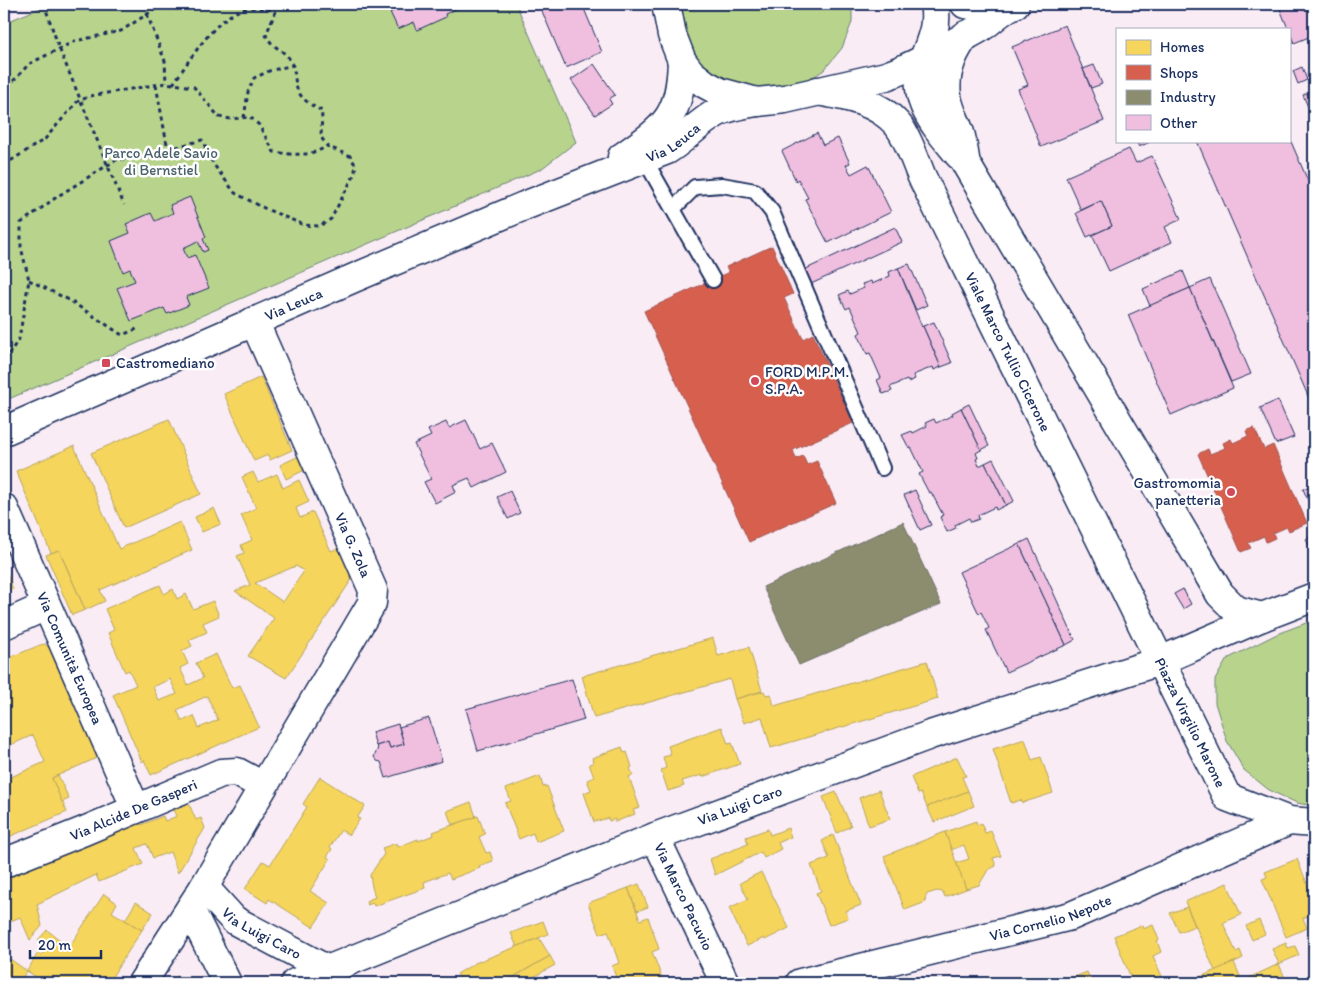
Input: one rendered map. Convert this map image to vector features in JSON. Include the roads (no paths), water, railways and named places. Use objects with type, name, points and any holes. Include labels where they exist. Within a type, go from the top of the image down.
[{"type":"street","points":[[666,4],[672,35],[682,61],[691,73],[705,84],[720,92],[757,102],[785,100],[886,76],[923,59],[982,27],[1011,5]]},
{"type":"street","points":[[934,4],[936,22],[918,77],[920,96],[929,118],[966,164],[1220,594],[1236,610],[1262,617]]},
{"type":"street","points":[[965,4],[982,7],[1011,5]]},
{"type":"street","points":[[966,35],[958,46],[947,76],[947,97],[961,134],[966,164]]},
{"type":"street","name":"Via Leuca","points":[[585,182],[645,140],[670,117],[681,85],[682,61]]},
{"type":"street","name":"Viale Marco Tullio Cicerone","points":[[817,91],[852,97],[878,108],[898,125],[1160,661]]},
{"type":"street","name":"Via Leuca","points":[[4,431],[462,232],[667,150],[717,113],[733,106],[757,102]]},
{"type":"street","name":"Via G. Zola","points":[[142,983],[197,898],[372,603],[373,590],[254,321]]},
{"type":"street","name":"Via Comunità Europea","points":[[4,508],[136,809]]},
{"type":"street","name":"Piazza Virgilio Marone","points":[[1302,822],[1227,798],[1160,661],[1314,597]]},
{"type":"street","points":[[4,625],[46,606]]},
{"type":"street","name":"Via Luigi Caro","points":[[295,983],[655,837],[930,735],[1160,661]]},
{"type":"street","name":"Via Alcide De Gasperi","points":[[4,863],[221,773],[237,772],[263,786]]},
{"type":"street","name":"Via Cornelio Nepote","points":[[800,983],[1071,916],[1302,822]]},
{"type":"street","name":"Via Marco Pacuvio","points":[[655,837],[725,983]]},
{"type":"street","points":[[197,898],[227,983]]},
{"type":"street","name":"Via Luigi Caro","points":[[197,898],[328,970]]},
{"type":"lane","points":[[644,158],[713,280]]},
{"type":"lane","points":[[672,208],[695,187],[722,185],[755,191],[772,212],[882,468]]},
{"type":"place","name":"Castromediano","points":[[106,363]]},
{"type":"place","name":"FORD M.P.M. S.P.A.","points":[[755,381]]},
{"type":"place","name":"Gastromomia panetteria","points":[[1231,492]]},
{"type":"park label","name":"Parco Adele Savio di Bernstiel","points":[[161,162]]}]
